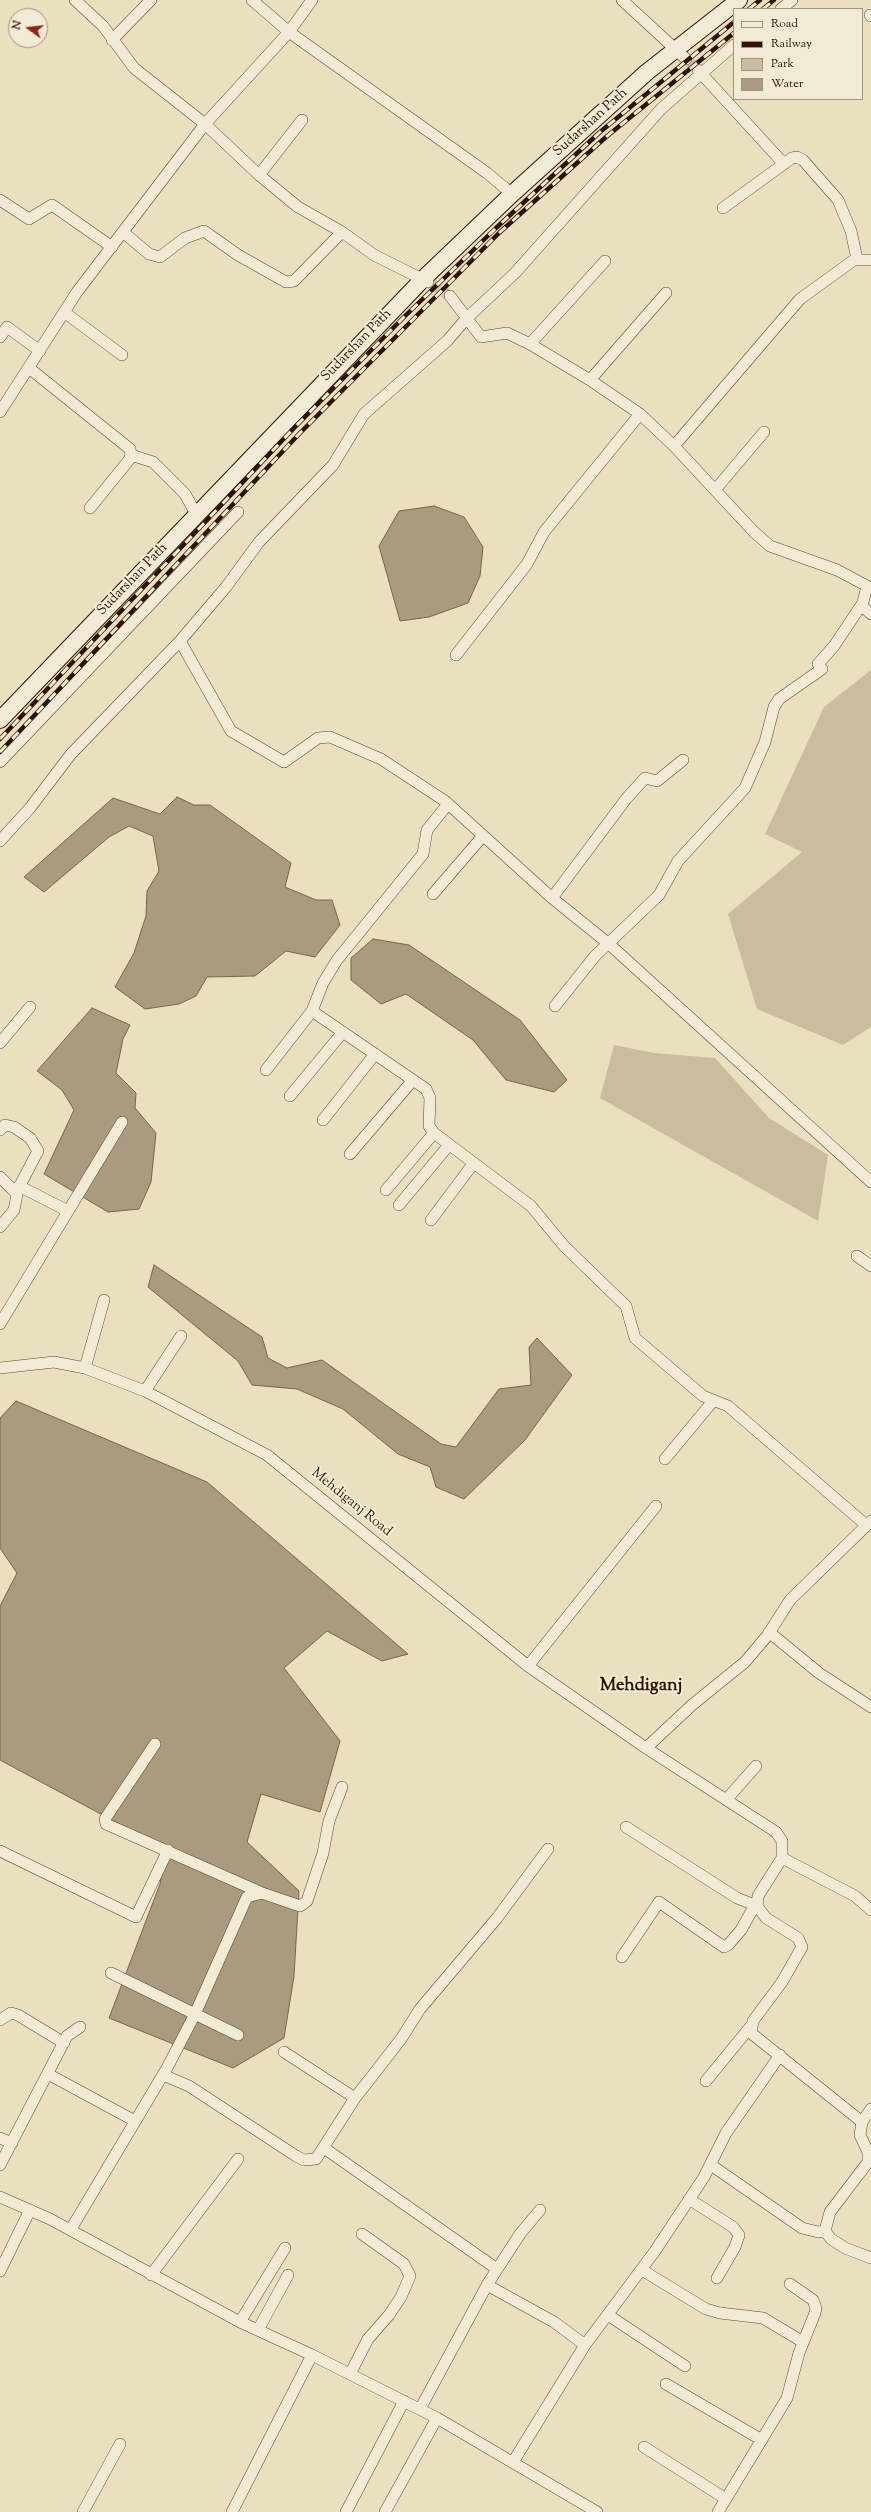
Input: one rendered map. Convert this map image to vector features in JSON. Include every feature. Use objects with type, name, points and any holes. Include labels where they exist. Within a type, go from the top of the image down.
[{"type":"main road","name":"Sudarshan Path","points":[[0,720],[196,514],[512,194],[647,72],[681,54],[737,1]]},
{"type":"street","points":[[75,0],[87,9],[134,68],[205,124],[259,175],[298,207],[342,232],[374,255],[426,281]]},
{"type":"street","points":[[112,40],[151,0]]},
{"type":"street","points":[[252,0],[289,32],[487,173],[512,194]]},
{"type":"street","points":[[0,412],[64,312],[123,232],[205,124],[289,32],[312,0]]},
{"type":"street","points":[[622,0],[681,54]]},
{"type":"street","points":[[782,8],[792,0]]},
{"type":"street","points":[[0,841],[30,808],[57,770],[85,738],[134,691],[226,588],[258,542],[333,465],[364,414],[442,346],[466,318],[515,273],[635,136],[699,72],[733,46]]},
{"type":"street","points":[[699,72],[784,164]]},
{"type":"street","points":[[259,175],[302,120]]},
{"type":"street","points":[[723,208],[792,158],[803,160],[831,190],[838,200],[851,231],[857,259]]},
{"type":"street","points":[[0,200],[29,219],[52,205],[112,247]]},
{"type":"street","points":[[123,232],[149,254],[160,257],[185,238],[204,231],[238,255],[286,282],[294,281],[342,232]]},
{"type":"street","points":[[674,446],[800,299],[846,265],[857,259],[871,260]]},
{"type":"street","points":[[530,344],[605,261]]},
{"type":"street","points":[[590,380],[666,293]]},
{"type":"street","points":[[450,296],[482,337],[507,333],[530,344],[590,380],[640,414],[674,446],[754,532],[770,546],[869,583],[862,604],[820,666],[779,699],[774,707],[765,742],[745,788],[678,861],[658,895],[595,956],[555,1006]]},
{"type":"street","points":[[64,312],[122,355]]},
{"type":"street","points":[[0,337],[6,327],[40,351]]},
{"type":"street","points":[[29,368],[130,449],[131,455],[90,508]]},
{"type":"street","points":[[456,654],[527,564],[544,532],[640,414]]},
{"type":"street","points":[[715,490],[764,432]]},
{"type":"street","points":[[131,455],[153,462],[185,494],[196,514]]},
{"type":"street","points":[[0,762],[238,512]]},
{"type":"street","points":[[862,604],[871,614]]},
{"type":"street","points":[[180,641],[231,731],[275,758],[287,762],[318,738],[330,737],[381,759],[448,804],[482,837],[552,898],[609,944],[871,1182]]},
{"type":"street","points":[[552,898],[626,799],[645,778],[657,781],[683,760]]},
{"type":"street","points":[[266,1070],[312,1011],[330,971],[423,854],[427,830],[448,804]]},
{"type":"street","points":[[433,894],[482,837]]},
{"type":"street","points":[[0,1043],[30,1007]]},
{"type":"street","points":[[312,1011],[413,1080],[429,1093],[429,1126],[434,1133],[473,1164],[531,1206],[564,1246],[626,1306],[636,1338],[703,1396],[728,1406],[869,1523],[790,1600],[769,1632],[745,1662],[692,1705],[646,1748]]},
{"type":"street","points":[[290,1096],[343,1032]]},
{"type":"street","points":[[323,1120],[375,1054]]},
{"type":"street","points":[[350,1154],[413,1080]]},
{"type":"street","points":[[0,1324],[122,1122]]},
{"type":"street","points":[[0,1130],[5,1125],[14,1128],[30,1138],[37,1148],[37,1157],[18,1190],[14,1210],[0,1227]]},
{"type":"street","points":[[386,1190],[434,1133]]},
{"type":"street","points":[[399,1205],[449,1145]]},
{"type":"street","points":[[431,1220],[473,1164]]},
{"type":"street","points":[[0,1177],[18,1190],[68,1211]]},
{"type":"street","points":[[857,1256],[871,1266]]},
{"type":"street","points":[[85,1368],[104,1300]]},
{"type":"street","points":[[145,1391],[181,1336]]},
{"type":"street","name":"Mehdiganj Road","points":[[0,1368],[54,1362],[85,1368],[145,1391],[267,1455],[528,1666],[646,1748],[776,1832],[782,1841],[782,1858]]},
{"type":"street","points":[[665,1459],[713,1401]]},
{"type":"street","points":[[528,1666],[656,1506]]},
{"type":"street","points":[[769,1632],[819,1673],[871,1707]]},
{"type":"street","points":[[155,1744],[106,1819],[106,1824],[121,1832],[168,1850],[262,1893],[300,1906],[307,1901],[323,1853],[329,1821],[342,1787]]},
{"type":"street","points":[[726,1800],[756,1766]]},
{"type":"street","points":[[626,1827],[737,1898],[756,1906],[766,1918],[798,1938],[802,1947],[782,1982],[751,2026],[706,2082]]},
{"type":"street","points":[[163,2075],[188,2086],[300,2158],[310,2161],[316,2159],[355,2098],[401,2039],[420,2009],[497,1918],[548,1849]]},
{"type":"street","points":[[0,1851],[136,1917],[168,1850]]},
{"type":"street","points":[[622,1957],[654,1906],[659,1902],[724,1947],[728,1945],[741,1930],[756,1906],[758,1896],[782,1858],[855,1896],[871,1910]]},
{"type":"street","points":[[71,2229],[163,2075],[195,2014],[243,1902],[247,1897],[262,1893]]},
{"type":"street","points":[[111,1973],[238,2035]]},
{"type":"street","points":[[0,2020],[11,2013],[18,2015],[64,2043]]},
{"type":"street","points":[[751,2026],[751,2033],[755,2037],[780,2055],[862,2122]]},
{"type":"street","points":[[0,2165],[67,2036],[80,2027]]},
{"type":"street","points":[[284,2052],[355,2098]]},
{"type":"street","points":[[513,2462],[585,2345],[642,2270],[711,2165],[726,2133],[780,2055]]},
{"type":"street","points":[[48,2074],[135,2121]]},
{"type":"street","points":[[825,2231],[830,2212],[868,2162],[868,2152],[860,2136],[862,2122],[871,2110]]},
{"type":"street","points":[[0,2138],[12,2143]]},
{"type":"street","points":[[324,2148],[497,2269]]},
{"type":"street","points":[[151,2275],[238,2159]]},
{"type":"street","points":[[711,2165],[802,2228],[818,2232],[825,2231]]},
{"type":"street","points":[[0,2197],[71,2229],[151,2275],[240,2322],[312,2355],[437,2418],[597,2512]]},
{"type":"street","points":[[689,2199],[733,2227],[739,2235],[735,2247],[717,2278]]},
{"type":"street","points":[[0,2271],[30,2210]]},
{"type":"street","points":[[420,2410],[487,2285],[520,2234],[540,2210]]},
{"type":"street","points":[[825,2231],[831,2239],[845,2248],[871,2258]]},
{"type":"street","points":[[350,2374],[368,2339],[389,2315],[401,2297],[410,2276],[404,2264],[362,2234]]},
{"type":"street","points":[[240,2322],[285,2248]]},
{"type":"street","points":[[642,2270],[706,2309],[720,2313],[763,2318],[803,2342]]},
{"type":"street","points":[[258,2330],[288,2275]]},
{"type":"street","points":[[718,2512],[787,2398],[803,2342],[815,2313],[816,2303],[808,2295],[790,2284]]},
{"type":"street","points":[[487,2285],[554,2322],[585,2345]]},
{"type":"street","points":[[608,2315],[685,2366]]},
{"type":"street","points":[[232,2512],[312,2355]]},
{"type":"street","points":[[666,2384],[762,2440]]},
{"type":"street","points":[[346,2512],[404,2401]]},
{"type":"street","points":[[385,2512],[437,2418]]},
{"type":"street","points":[[83,2512],[120,2444]]},
{"type":"street","points":[[644,2446],[726,2499]]},
{"type":"green space","points":[[871,670],[871,1027],[843,1045],[757,1009],[728,914],[802,852],[765,834],[824,707]]},
{"type":"green space","points":[[614,1045],[654,1053],[715,1058],[769,1118],[828,1155],[818,1221],[600,1098]]},
{"type":"water","points":[[434,506],[464,517],[483,547],[480,576],[468,603],[429,617],[400,621],[379,546],[399,511]]},
{"type":"water","points":[[177,797],[194,805],[210,805],[291,863],[285,887],[316,900],[332,900],[340,925],[315,957],[286,951],[255,976],[207,977],[196,996],[179,1004],[145,1009],[115,987],[134,953],[146,916],[147,891],[159,871],[153,836],[129,826],[109,837],[44,892],[24,877],[113,798],[160,814]]},
{"type":"water","points":[[373,939],[409,945],[520,1020],[567,1080],[554,1092],[506,1080],[473,1040],[406,994],[381,1004],[351,980],[351,958]]},
{"type":"water","points":[[92,1008],[130,1025],[123,1039],[116,1073],[136,1093],[135,1108],[156,1133],[151,1182],[139,1209],[108,1212],[44,1174],[74,1110],[62,1090],[37,1071]]},
{"type":"water","points":[[154,1265],[262,1337],[268,1358],[287,1368],[322,1360],[441,1444],[456,1447],[499,1389],[531,1385],[529,1347],[537,1338],[572,1375],[525,1440],[464,1499],[436,1487],[430,1467],[398,1454],[343,1409],[297,1389],[252,1385],[238,1361],[148,1287]]},
{"type":"water","points":[[16,1401],[207,1482],[408,1654],[382,1661],[327,1631],[284,1668],[340,1741],[320,1812],[261,1794],[247,1842],[299,1891],[294,1976],[284,2038],[233,2068],[109,2018],[160,1884],[166,1849],[0,1760],[0,1606],[17,1573],[0,1548],[0,1418]]},
{"type":"tunnel","points":[[686,59],[698,70]]},
{"type":"tunnel","points":[[430,283],[450,296]]},
{"type":"railway","points":[[750,8],[760,0]]},
{"type":"railway","points":[[764,8],[774,0]]},
{"type":"railway","points":[[0,739],[294,428],[403,318],[496,228],[600,132],[733,23]]},
{"type":"railway","points":[[0,752],[300,433],[499,233],[606,137],[733,34]]},
{"type":"district","name":"Mehdiganj","points":[[641,1687]]}]
